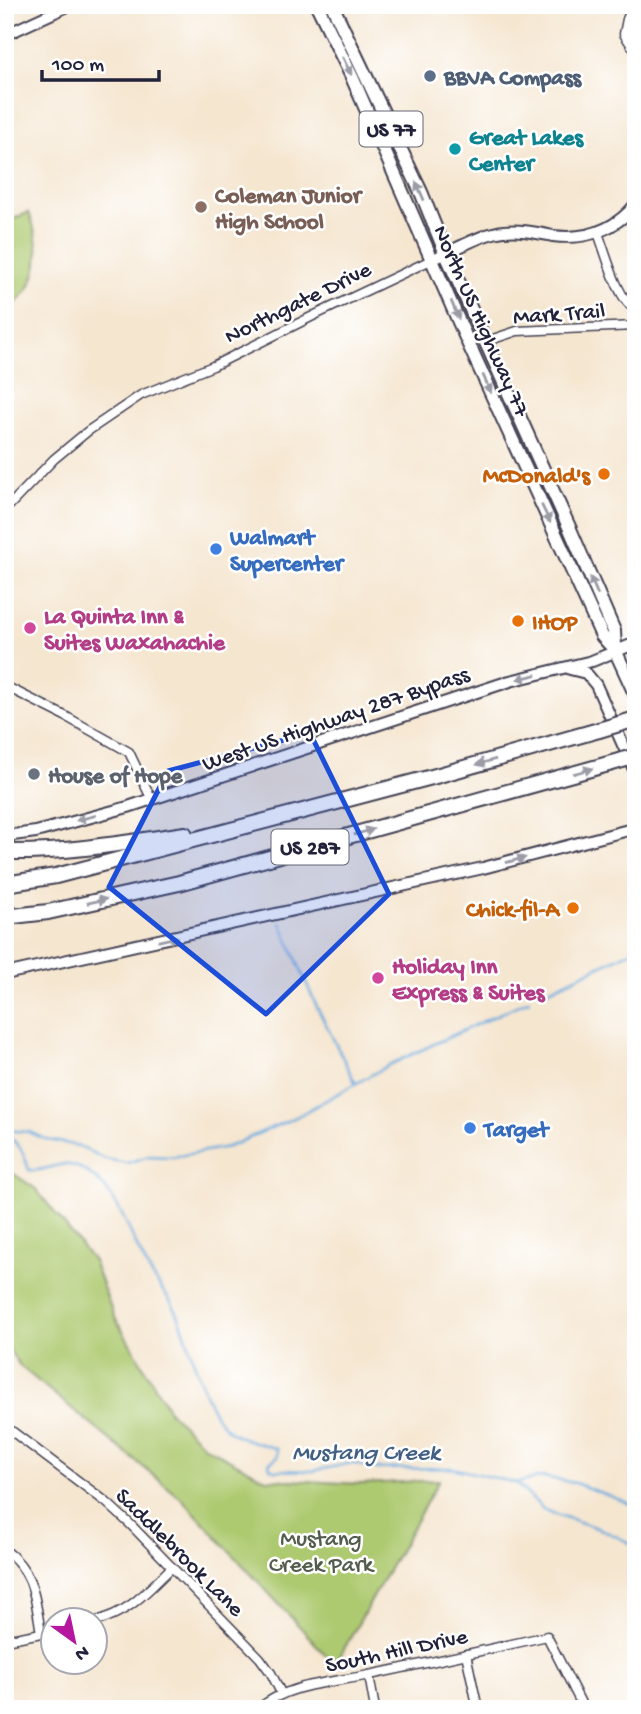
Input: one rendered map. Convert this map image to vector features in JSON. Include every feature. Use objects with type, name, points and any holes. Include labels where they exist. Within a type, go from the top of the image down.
[{"type":"highway","name":"US 287","points":[[5,884],[56,876],[636,719]]},
{"type":"highway","name":"US 287","points":[[5,917],[67,908],[179,883],[636,756]]},
{"type":"highway","points":[[5,852],[32,853],[92,847],[235,829]]},
{"type":"highway","points":[[5,927],[44,919],[67,908]]},
{"type":"main road","points":[[5,34],[69,5]]},
{"type":"main road","name":"North US Highway 77","points":[[317,5],[352,77],[602,636],[615,650],[636,696]]},
{"type":"main road","name":"North US Highway 77","points":[[332,5],[421,192],[446,254],[487,341],[614,631],[615,650]]},
{"type":"main road","name":"Northgate Drive","points":[[433,259],[504,231],[572,237],[598,233],[621,220],[636,204]]},
{"type":"main road","points":[[498,408],[514,403]]},
{"type":"main road","name":"West US Highway 287 Bypass","points":[[5,836],[36,831],[152,800],[498,685],[592,661],[636,643]]},
{"type":"main road","points":[[564,669],[581,670],[592,679],[636,774]]},
{"type":"main road","points":[[5,974],[483,868],[631,829],[636,817]]},
{"type":"street","points":[[634,5],[624,34],[636,52]]},
{"type":"street","points":[[598,233],[620,290],[629,306],[636,310]]},
{"type":"street","name":"Northgate Drive","points":[[5,510],[54,459],[88,431],[141,396],[213,366],[433,259]]},
{"type":"street","name":"Mark Trail","points":[[487,341],[517,331],[636,326]]},
{"type":"street","points":[[5,687],[65,716],[129,752],[152,800]]},
{"type":"street","name":"Saddlebrook Lane","points":[[5,1426],[106,1502],[260,1658],[281,1693]]},
{"type":"street","points":[[5,1550],[24,1567],[33,1588],[38,1616]]},
{"type":"street","points":[[108,1618],[137,1601],[172,1567]]},
{"type":"street","points":[[5,1640],[38,1634]]},
{"type":"street","name":"South Hill Drive","points":[[258,1709],[281,1693],[547,1636],[584,1709]]},
{"type":"street","points":[[466,1654],[478,1709]]},
{"type":"street","points":[[369,1675],[375,1709]]},
{"type":"highlighted area","points":[[310,733],[389,894],[266,1014],[109,887],[168,771]]},
{"type":"green space","points":[[29,212],[38,254],[36,267],[27,290],[5,311],[5,223]]},
{"type":"green space","name":"Mustang Creek Park","points":[[5,1168],[36,1189],[93,1261],[114,1316],[170,1412],[204,1446],[266,1479],[362,1484],[439,1480],[335,1665],[181,1498],[20,1366],[5,1344]]},
{"type":"waterway","points":[[281,923],[314,1001],[355,1082]]},
{"type":"waterway","points":[[547,991],[636,949]]},
{"type":"waterway","points":[[5,1130],[29,1132],[48,1140],[79,1146],[105,1159],[127,1163],[149,1156],[172,1157],[228,1147],[296,1117],[389,1065],[529,1000]]},
{"type":"waterway","name":"Mustang Creek","points":[[5,1136],[18,1145],[29,1170],[73,1165],[94,1177],[105,1188],[122,1214],[150,1272],[176,1311],[211,1407],[227,1429],[238,1436],[277,1449],[277,1457],[269,1463],[270,1468],[313,1471],[352,1463],[372,1469],[452,1468],[517,1483],[543,1477],[575,1483],[636,1506]]},
{"type":"waterway","points":[[517,1484],[544,1510],[603,1530],[636,1546]]},
{"type":"place","name":"BBVA Compass","points":[[430,76]]},
{"type":"place","name":"Great Lakes Center","points":[[455,149]]},
{"type":"place","name":"Coleman Junior High School","points":[[201,207]]},
{"type":"place","name":"McDonald's","points":[[604,474]]},
{"type":"place","name":"Walmart Supercenter","points":[[216,549]]},
{"type":"place","name":"IHOP","points":[[518,621]]},
{"type":"place","name":"La Quinta Inn & Suites Waxahachie","points":[[30,628]]},
{"type":"place","name":"House of Hope","points":[[34,774]]},
{"type":"place","name":"Chick-fil-A","points":[[573,908]]},
{"type":"place","name":"Holiday Inn Express & Suites","points":[[378,978]]},
{"type":"place","name":"Target","points":[[470,1128]]}]
